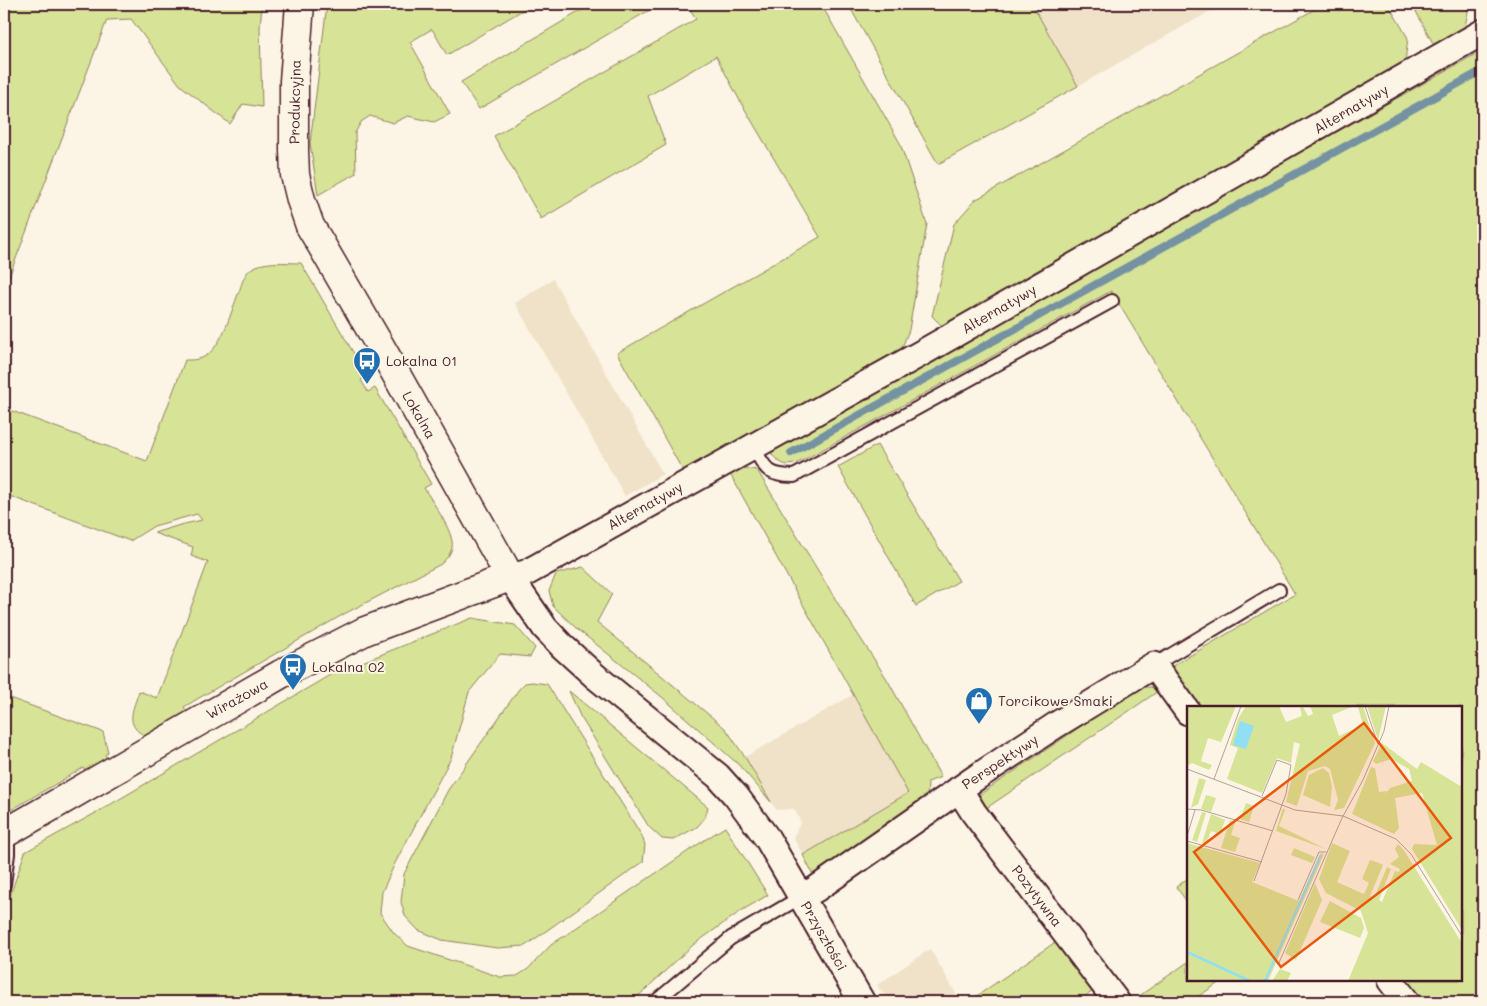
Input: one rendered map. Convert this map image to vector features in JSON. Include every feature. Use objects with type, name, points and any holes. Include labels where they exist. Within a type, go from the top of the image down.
[{"type":"street","name":"Produkcyjna","points":[[300,4],[294,81],[294,150],[295,175],[301,200]]},
{"type":"street","name":"Alternatywy","points":[[510,577],[526,572],[955,334],[1483,32]]},
{"type":"street","name":"Lokalna","points":[[301,200],[310,226],[383,351],[510,577]]},
{"type":"street","name":"Wirażowa","points":[[6,833],[242,695],[357,635],[510,577]]},
{"type":"street","name":"Przyszłości","points":[[510,577],[545,628],[562,646],[595,676],[705,764],[736,796],[767,838],[862,1002]]},
{"type":"street","name":"Perspektywy","points":[[801,897],[816,889],[958,789],[1056,725],[1154,665]]},
{"type":"street","points":[[1154,665],[1187,711]]},
{"type":"street","name":"Pozytywna","points":[[958,789],[974,813],[1117,1002]]},
{"type":"street","points":[[1391,981],[1407,1002]]},
{"type":"lane","points":[[752,447],[773,474],[794,476],[1112,300]]},
{"type":"lane","points":[[1154,665],[1279,590]]},
{"type":"lane","points":[[4,884],[8,854],[6,833]]},
{"type":"lane","points":[[655,1002],[731,938],[801,897]]},
{"type":"shaded area","points":[[1032,4],[1223,4],[1078,86]]},
{"type":"shaded area","points":[[553,279],[663,474],[625,496],[515,303]]},
{"type":"shaded area","points":[[854,694],[908,793],[803,855],[793,837],[801,822],[794,809],[776,810],[745,757]]},
{"type":"shaded area","points":[[930,949],[961,1002],[889,1002],[877,985]]},
{"type":"green space","points":[[4,4],[262,4],[260,28],[262,107],[243,104],[230,124],[180,85],[131,19],[107,20],[4,290]]},
{"type":"green space","points":[[327,4],[533,4],[447,55],[432,29],[410,42],[450,114],[434,122],[408,116],[393,123],[370,116],[361,122],[355,133],[356,173],[318,195],[310,143]]},
{"type":"green space","points":[[592,4],[660,4],[479,109],[461,82]]},
{"type":"green space","points":[[687,4],[821,4],[900,143],[927,224],[909,330],[899,355],[684,473],[617,353],[820,237],[740,101],[716,56],[648,96],[666,145],[541,219],[494,136],[696,19]]},
{"type":"green space","points":[[848,4],[1032,4],[1078,86],[938,164]]},
{"type":"green space","points":[[1324,4],[1388,4],[1408,38],[1405,62],[943,327],[932,316],[954,224],[975,200]]},
{"type":"green space","points":[[1412,4],[1466,4],[1468,12],[1464,31],[1435,47]]},
{"type":"green space","points":[[1483,50],[1483,1002],[1422,1002],[1406,981],[1462,981],[1462,706],[1198,706],[1169,668],[1295,594],[1111,291],[798,463],[786,465],[781,463],[772,455],[772,448]]},
{"type":"green space","points":[[301,263],[367,376],[361,380],[368,392],[375,388],[431,484],[424,488],[451,535],[451,551],[441,564],[344,614],[184,707],[189,715],[167,728],[152,736],[144,735],[135,728],[132,718],[139,691],[157,698],[208,562],[191,556],[193,547],[154,533],[202,520],[197,514],[154,526],[130,541],[4,494],[4,408],[147,461],[185,360],[204,357],[217,345],[247,273],[262,264]]},
{"type":"green space","points":[[877,445],[959,581],[916,606],[838,467]]},
{"type":"green space","points":[[739,467],[757,470],[842,610],[887,679],[941,777],[928,782],[927,802],[813,875],[803,855],[908,793],[729,472]]},
{"type":"green space","points":[[583,567],[612,594],[597,622],[726,729],[771,802],[739,765],[662,697],[577,629],[553,606],[549,591],[556,574]]},
{"type":"green space","points":[[472,618],[515,625],[535,648],[530,657],[500,654],[469,692],[451,758],[395,863],[382,892],[380,913],[394,933],[408,946],[500,977],[517,976],[528,969],[551,945],[725,827],[768,895],[741,911],[693,945],[632,1002],[37,1002],[16,1000],[15,1002],[4,1002],[4,913],[25,852],[101,810],[330,675]]},
{"type":"green space","points":[[525,683],[547,684],[642,836],[645,845],[643,862],[525,946],[497,948],[442,940],[418,930],[405,916],[401,902],[404,874],[448,790],[519,689]]},
{"type":"green space","points":[[1139,687],[1154,687],[1157,692],[985,809],[976,797]]},
{"type":"green space","points":[[569,691],[708,807],[705,818],[697,827],[673,840],[662,839],[649,827],[580,716]]},
{"type":"green space","points":[[4,696],[103,732],[108,752],[105,755],[109,761],[87,773],[83,768],[4,814]]},
{"type":"green space","points":[[1187,879],[1187,902],[1176,887]]},
{"type":"green space","points":[[1057,941],[1093,991],[1077,1002],[968,1002]]},
{"type":"green space","points":[[1187,963],[1187,981],[1222,981],[1190,1002],[1132,1001]]},
{"type":"waterway","points":[[791,453],[1483,70]]},
{"type":"place","name":"Lokalna 01","points":[[367,385]]},
{"type":"place","name":"Lokalna 02","points":[[293,691]]},
{"type":"place","name":"Torcikowe Smaki","points":[[979,725]]}]
